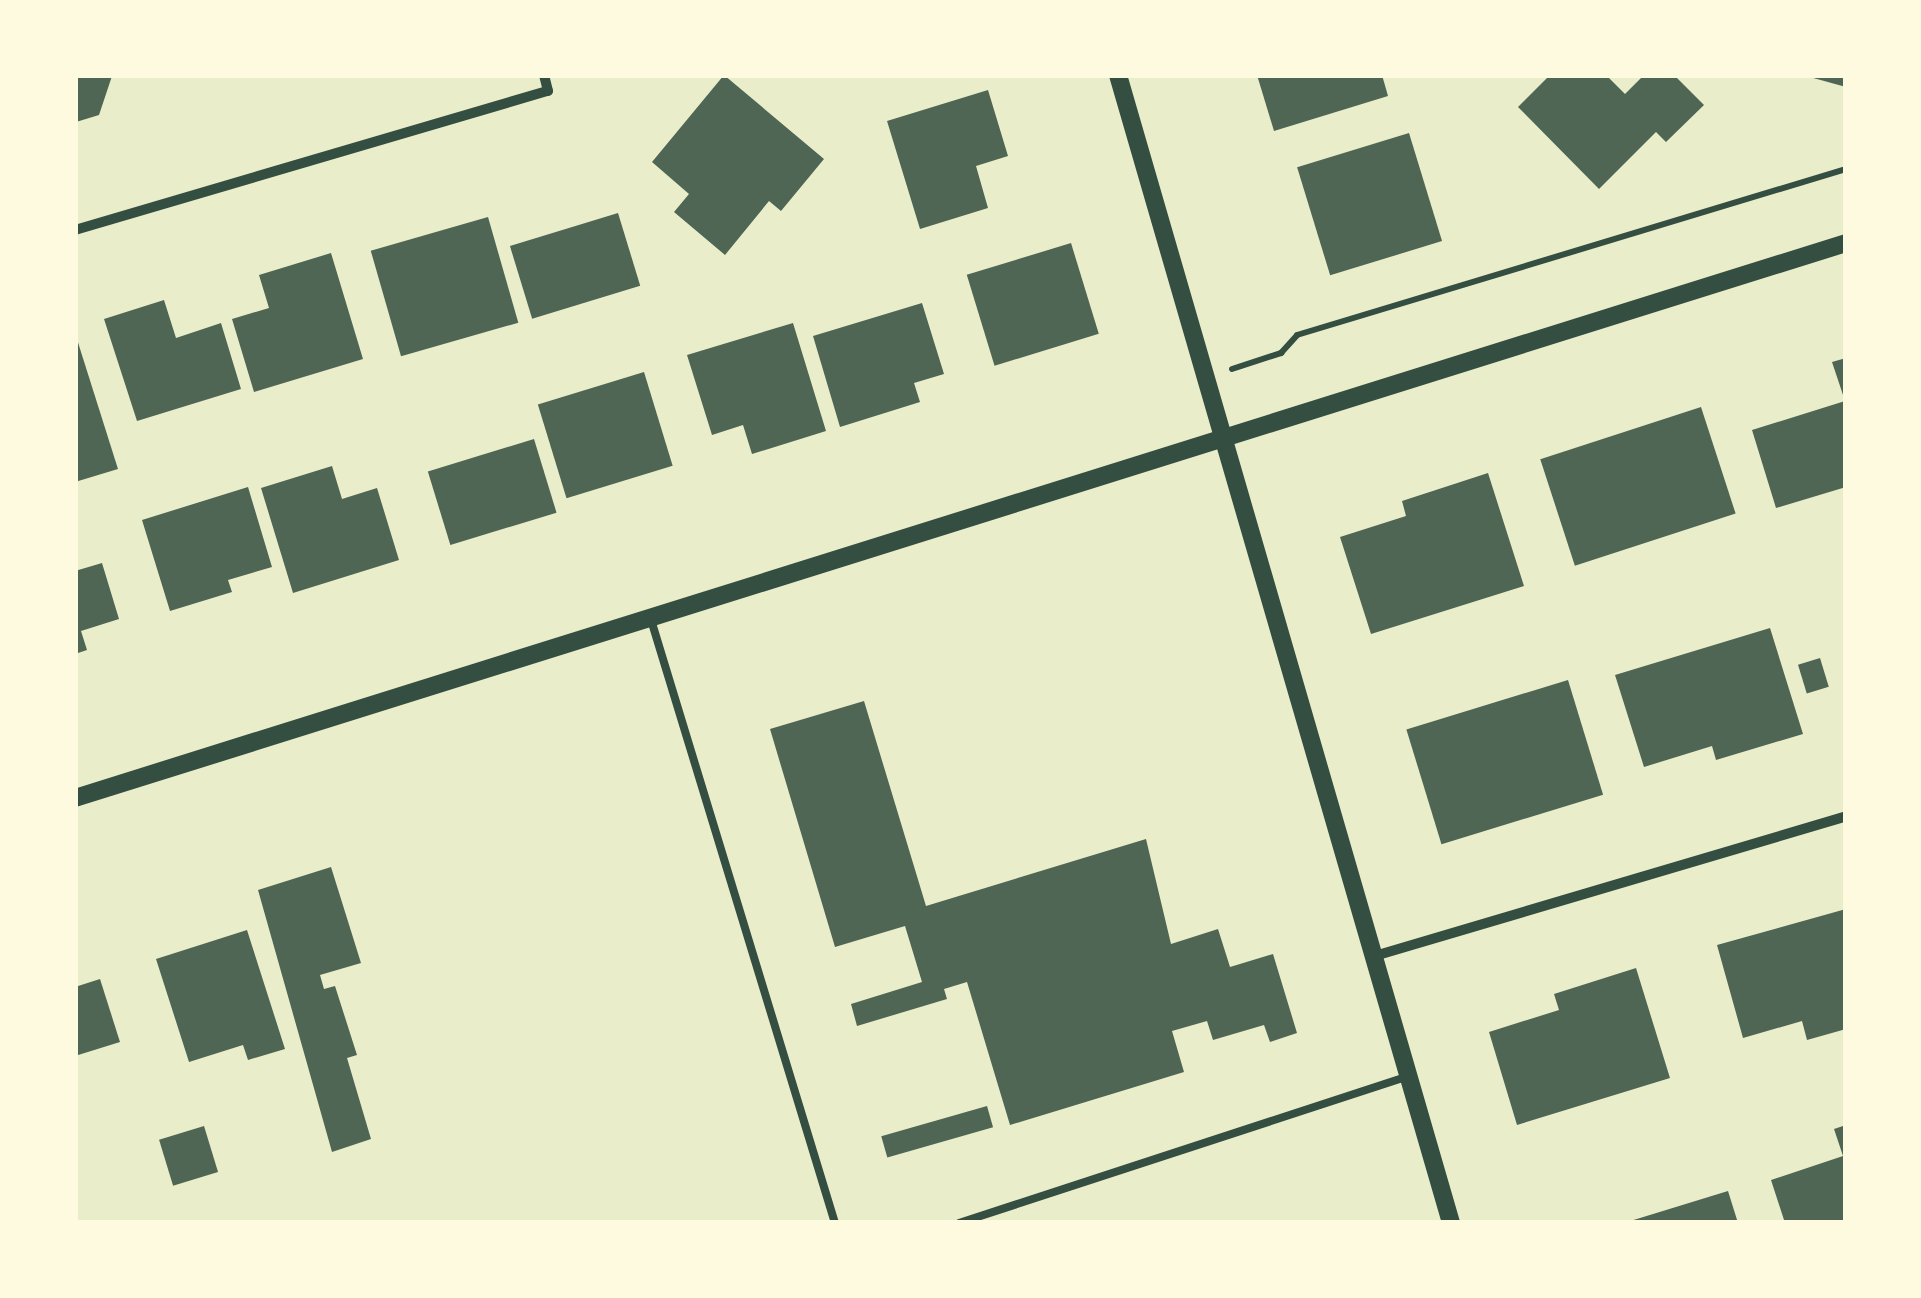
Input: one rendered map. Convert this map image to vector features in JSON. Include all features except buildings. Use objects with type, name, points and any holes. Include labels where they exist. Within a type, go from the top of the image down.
[{"type":"street","points":[[75,230],[548,91],[544,75]]},
{"type":"street","points":[[1118,75],[1378,955],[1451,1223]]},
{"type":"street","points":[[75,798],[652,623],[1226,436],[1846,243]]},
{"type":"street","points":[[1378,955],[1846,816]]},
{"type":"lane","points":[[652,623],[834,1223]]},
{"type":"lane","points":[[959,1223],[1411,1075]]},
{"type":"path","points":[[1208,377],[1281,353],[1298,336],[1846,169]]}]
